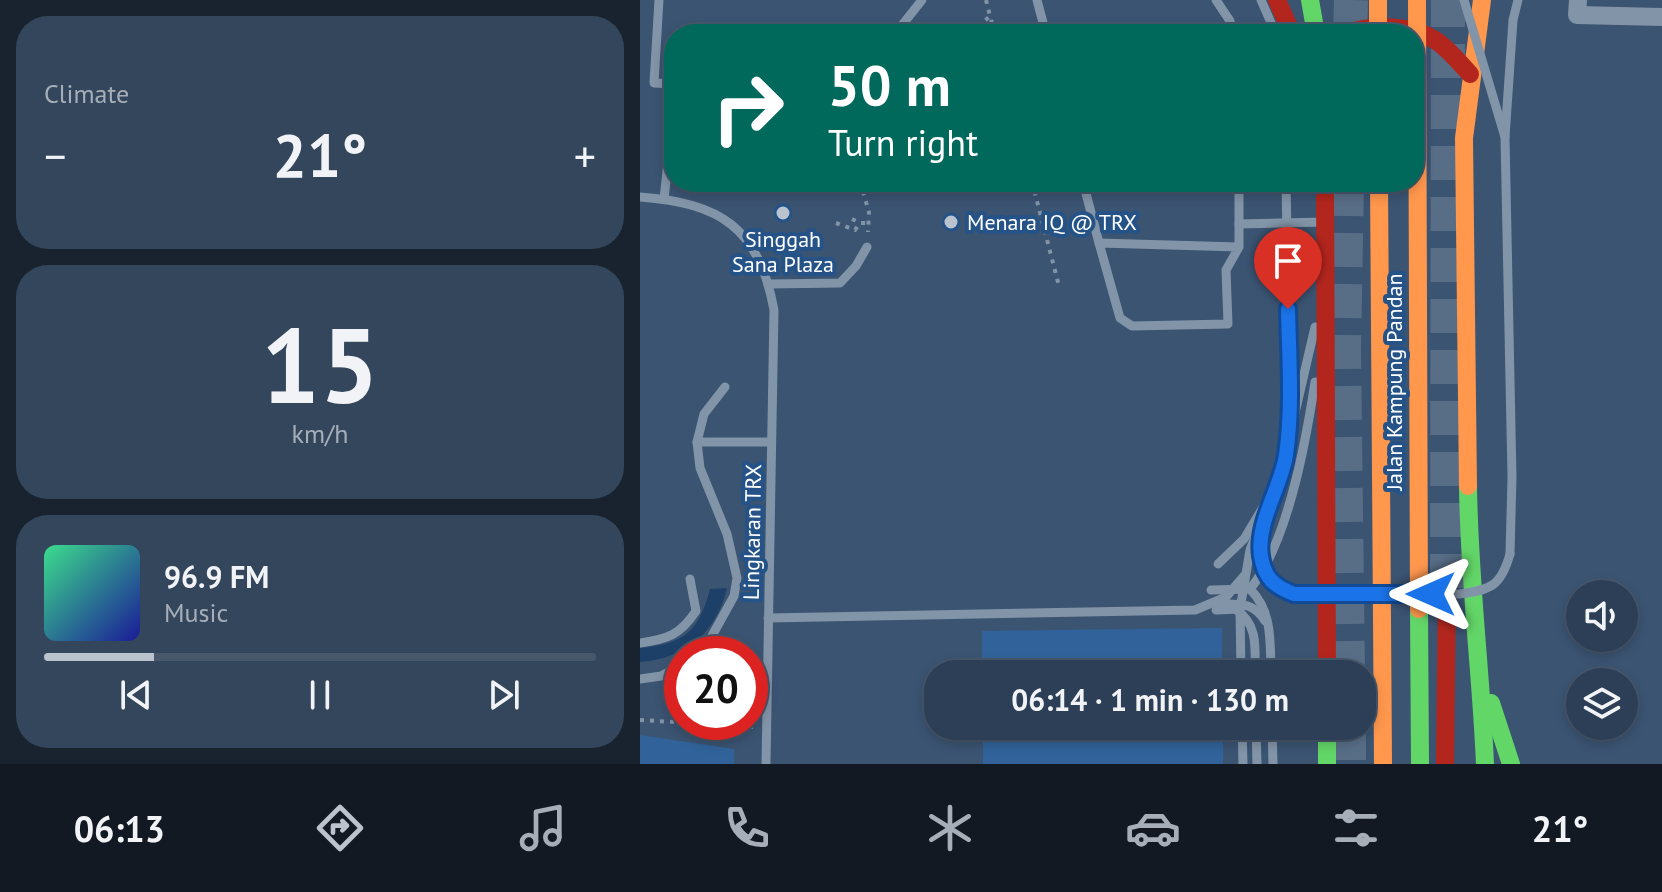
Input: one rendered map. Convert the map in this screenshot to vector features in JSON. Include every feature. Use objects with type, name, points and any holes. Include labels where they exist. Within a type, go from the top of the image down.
[{"type":"main road","points":[[1277,0],[1288,24]]},
{"type":"main road","points":[[1310,0],[1314,24]]},
{"type":"main road","points":[[1378,0],[1378,24]]},
{"type":"main road","name":"Jalan Kampung Pandan","points":[[1417,0],[1417,24]]},
{"type":"main road","points":[[1482,0],[1464,138],[1469,563],[1481,673],[1485,764]]},
{"type":"main road","points":[[1478,29],[1491,0]]},
{"type":"main road","points":[[1424,36],[1434,40],[1470,74]]},
{"type":"main road","points":[[1325,192],[1327,660]]},
{"type":"main road","name":"Jalan Kampung Pandan","points":[[1379,192],[1383,764]]},
{"type":"main road","name":"Jalan Kampung Pandan","points":[[1418,192],[1420,764]]},
{"type":"main road","points":[[1445,764],[1447,588]]},
{"type":"main road","points":[[1481,673],[1511,764]]},
{"type":"main road","points":[[1327,740],[1327,764]]},
{"type":"street","points":[[1578,0],[1577,15],[1662,17]]},
{"type":"lane","points":[[659,0],[654,83],[664,84]]},
{"type":"lane","points":[[903,24],[922,0]]},
{"type":"lane","points":[[1037,0],[1043,24]]},
{"type":"lane","points":[[1216,0],[1230,24]]},
{"type":"lane","points":[[1261,0],[1272,24]]},
{"type":"lane","points":[[1464,0],[1505,137]]},
{"type":"lane","points":[[1286,192],[1290,404],[1286,457],[1264,528],[1260,553],[1265,574],[1277,588],[1294,594],[1459,594],[1496,585],[1505,572],[1510,554],[1512,477],[1505,137],[1513,20],[1518,0]]},
{"type":"lane","points":[[664,199],[665,192]]},
{"type":"lane","points":[[1086,192],[1120,318],[1132,326],[1228,324],[1226,270],[1239,247],[1239,192]]},
{"type":"lane","name":"Lingkaran TRX","points":[[640,197],[704,207],[724,219],[741,233],[758,258],[769,284],[774,310],[768,618],[1240,609]]},
{"type":"lane","points":[[1239,224],[1325,222]]},
{"type":"lane","points":[[1099,243],[1239,247]]},
{"type":"lane","points":[[769,284],[840,283],[856,266],[867,247]]},
{"type":"lane","points":[[1218,564],[1244,539],[1266,502],[1292,427],[1325,279]]},
{"type":"lane","points":[[1250,589],[1262,575],[1282,523],[1301,456],[1315,385],[1325,279]]},
{"type":"lane","points":[[712,636],[734,596],[737,578],[727,534],[700,468],[697,442],[704,414],[725,387]]},
{"type":"lane","points":[[697,442],[771,442]]},
{"type":"lane","points":[[1241,660],[1240,609],[1250,550],[1286,457]]},
{"type":"lane","name":"Lingkaran TRX","points":[[1195,610],[1226,597],[1246,574]]},
{"type":"lane","points":[[640,643],[657,641],[683,631],[696,611],[690,579]]},
{"type":"lane","points":[[1211,590],[1250,589],[1261,600],[1267,614],[1270,660]]},
{"type":"lane","points":[[1255,660],[1254,635],[1243,615],[1220,604],[1248,604],[1256,609],[1269,635]]},
{"type":"lane","points":[[766,764],[768,618]]},
{"type":"lane","points":[[640,679],[664,674]]},
{"type":"lane","points":[[1242,740],[1243,764]]},
{"type":"lane","points":[[1256,740],[1257,764]]},
{"type":"lane","points":[[1272,740],[1273,764]]},
{"type":"path","points":[[986,0],[992,24]]},
{"type":"path","points":[[982,24],[990,16]]},
{"type":"path","points":[[863,192],[869,212],[867,247]]},
{"type":"path","points":[[1035,192],[1059,286]]},
{"type":"path","points":[[852,219],[868,223]]},
{"type":"path","points":[[836,223],[855,230],[860,223]]},
{"type":"path","points":[[640,720],[664,722]]},
{"type":"shaded area","points":[[727,588],[716,618],[701,636],[682,636],[700,616],[710,589]]},
{"type":"shaded area","points":[[1222,628],[1222,660],[982,660],[982,631]]},
{"type":"shaded area","points":[[664,644],[664,657],[640,662],[640,648]]},
{"type":"shaded area","points":[[640,735],[734,749],[734,764],[640,764]]},
{"type":"shaded area","points":[[983,740],[1223,740],[1223,764],[983,764]]},
{"type":"tunnel","points":[[1350,24],[1351,0]]},
{"type":"tunnel","points":[[1447,588],[1448,0]]},
{"type":"tunnel","points":[[1347,192],[1344,350],[1348,660]]},
{"type":"tunnel","points":[[1349,740],[1349,764]]},
{"type":"traffic: fast","points":[[1310,0],[1314,24]]},
{"type":"traffic: fast","points":[[1468,486],[1485,764]]},
{"type":"traffic: fast","points":[[1419,609],[1420,764]]},
{"type":"traffic: fast","points":[[1491,703],[1511,764]]},
{"type":"traffic: fast","points":[[1327,740],[1327,764]]},
{"type":"traffic: slow","points":[[1378,0],[1378,24]]},
{"type":"traffic: slow","points":[[1417,0],[1417,24]]},
{"type":"traffic: slow","points":[[1468,486],[1464,138],[1482,0]]},
{"type":"traffic: slow","points":[[1379,192],[1383,764]]},
{"type":"traffic: slow","points":[[1418,192],[1419,609]]},
{"type":"traffic: jam","points":[[1277,0],[1288,24]]},
{"type":"traffic: jam","points":[[1424,35],[1451,53],[1470,74]]},
{"type":"traffic: jam","points":[[1325,192],[1327,660]]},
{"type":"traffic: jam","points":[[1445,764],[1447,588]]},
{"type":"place","name":"Singgah Sana Plaza","points":[[783,213]]},
{"type":"place","name":"Menara IQ @ TRX","points":[[951,222]]},
{"type":"route","points":[[1288,309],[1290,404],[1286,457],[1264,528],[1260,553],[1265,574],[1277,588],[1294,594],[1431,594]]}]
